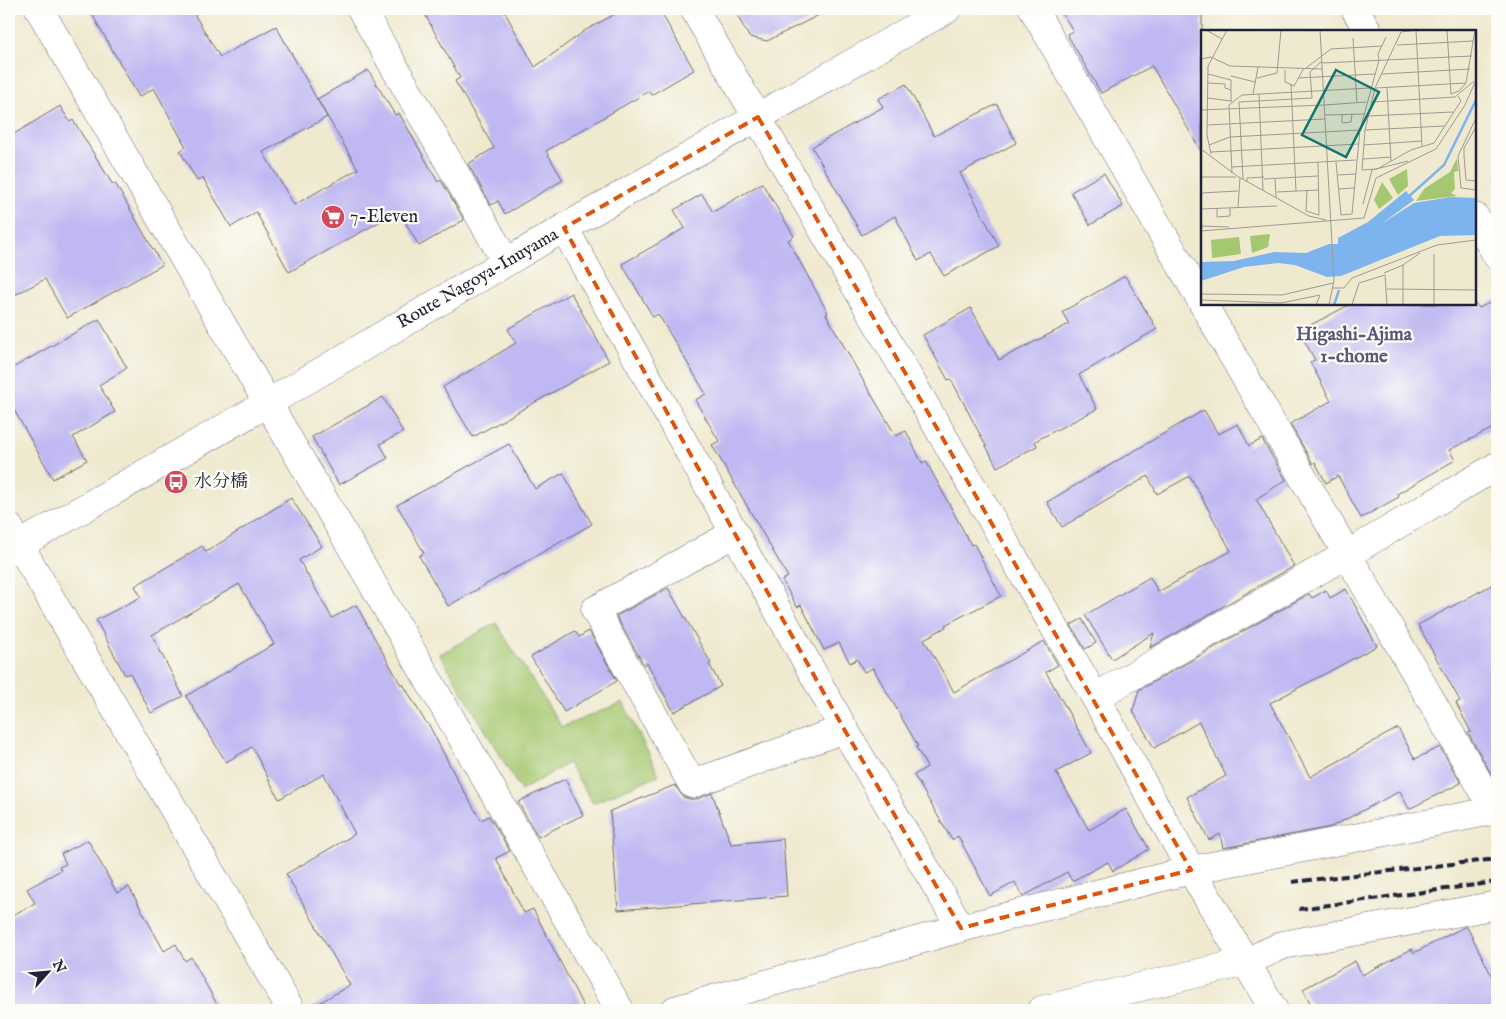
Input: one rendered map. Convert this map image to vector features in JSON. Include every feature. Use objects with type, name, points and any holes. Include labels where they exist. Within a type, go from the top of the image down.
[{"type":"street","points":[[40,9],[620,1010]]},
{"type":"street","points":[[361,9],[506,262]]},
{"type":"street","points":[[694,9],[1095,697],[1192,870],[1274,1010]]},
{"type":"street","name":"Route Nagoya-Inuyama","points":[[12,541],[268,403],[564,228],[947,9]]},
{"type":"street","points":[[1033,9],[1201,300]]},
{"type":"street","points":[[1355,9],[1367,30]]},
{"type":"street","points":[[1476,219],[1497,256]]},
{"type":"street","points":[[564,228],[844,730],[961,928]]},
{"type":"street","points":[[675,1010],[961,928],[1192,870],[1496,810],[1204,305]]},
{"type":"street","points":[[1095,697],[1348,554],[1497,466]]},
{"type":"street","points":[[734,533],[595,610],[692,784],[844,730]]},
{"type":"street","points":[[12,541],[291,1010]]},
{"type":"street","points":[[1042,1010],[1246,962],[1283,945],[1497,905]]},
{"type":"highlighted area","points":[[758,117],[1191,870],[961,928],[844,729],[564,228]]},
{"type":"green space","points":[[496,623],[562,727],[623,702],[659,775],[593,803],[568,763],[521,791],[440,654]]},
{"type":"building","points":[[89,9],[191,9],[220,57],[276,26],[327,117],[263,152],[294,205],[358,169],[317,99],[368,70],[395,115],[399,113],[438,182],[441,180],[464,220],[419,246],[399,211],[289,272],[256,212],[231,227],[203,178],[197,181],[180,151],[186,147],[154,88],[139,97]]},
{"type":"building","points":[[422,9],[503,9],[535,67],[586,30],[624,9],[659,9],[694,70],[651,95],[649,91],[546,151],[563,180],[505,214],[498,201],[491,205],[468,164],[494,148],[455,81],[460,78]]},
{"type":"building","points":[[734,9],[831,9],[767,41],[749,37]]},
{"type":"building","points":[[1060,9],[1202,9],[1201,151],[1152,66],[1101,93],[1067,34],[1073,31]]},
{"type":"building","points":[[906,84],[934,136],[997,104],[1016,143],[960,173],[999,246],[944,276],[931,254],[918,261],[895,216],[862,235],[812,147],[883,107],[878,99]]},
{"type":"building","points":[[60,106],[70,122],[73,120],[113,185],[115,183],[162,265],[67,318],[45,279],[9,298],[9,137]]},
{"type":"building","points":[[1104,173],[1123,206],[1090,225],[1071,192]]},
{"type":"building","points":[[762,183],[794,236],[788,240],[864,382],[896,436],[906,431],[922,463],[926,461],[971,545],[974,544],[1001,596],[945,625],[946,627],[924,639],[954,692],[1044,641],[1058,665],[1046,672],[1091,753],[1056,772],[1089,830],[1126,809],[1149,849],[1113,871],[1108,862],[1072,881],[1067,872],[1024,896],[1022,896],[1015,882],[990,896],[958,836],[952,840],[914,775],[927,767],[916,747],[918,746],[873,668],[864,672],[857,659],[850,663],[839,643],[824,650],[801,605],[797,607],[782,580],[788,577],[712,445],[719,441],[695,400],[706,394],[658,314],[653,317],[622,264],[685,228],[674,210],[702,194],[713,212]]},
{"type":"building","points":[[1125,276],[1157,329],[1079,375],[1097,409],[1035,441],[1037,446],[997,467],[951,379],[948,380],[923,335],[971,308],[999,360],[1069,324],[1062,312]]},
{"type":"building","points":[[571,293],[609,361],[473,437],[443,387],[516,343],[508,329]]},
{"type":"building","points":[[1497,299],[1497,426],[1449,450],[1455,460],[1397,494],[1399,497],[1361,518],[1338,476],[1326,483],[1315,462],[1313,464],[1290,424],[1331,401],[1310,362],[1315,360],[1299,331],[1349,305],[1476,304],[1479,308]]},
{"type":"building","points":[[99,319],[127,368],[99,385],[115,412],[73,437],[87,460],[53,479],[9,401],[9,370]]},
{"type":"building","points":[[383,397],[403,432],[380,444],[388,458],[339,485],[312,437]]},
{"type":"building","points":[[1204,410],[1218,434],[1238,424],[1249,446],[1262,439],[1286,480],[1256,499],[1294,566],[1150,648],[1154,633],[1112,659],[1085,615],[1150,577],[1158,592],[1231,551],[1190,476],[1157,494],[1148,476],[1062,527],[1047,502]]},
{"type":"building","points":[[509,444],[535,489],[563,473],[592,524],[448,606],[419,556],[424,553],[397,505]]},
{"type":"building","points":[[291,498],[322,546],[299,560],[332,618],[356,605],[401,685],[403,684],[426,723],[428,723],[481,820],[489,816],[510,851],[496,858],[524,913],[533,909],[585,1010],[307,1010],[350,985],[286,874],[355,834],[324,774],[279,799],[252,747],[226,762],[186,696],[274,644],[239,584],[152,635],[183,696],[151,713],[130,673],[125,675],[96,620],[141,597],[135,586],[202,546],[206,552]]},
{"type":"building","points":[[1497,582],[1497,784],[1468,733],[1471,732],[1456,703],[1460,701],[1418,625]]},
{"type":"building","points":[[668,588],[711,663],[709,664],[721,686],[674,712],[647,663],[644,665],[616,616]]},
{"type":"building","points":[[1346,589],[1377,646],[1270,703],[1310,777],[1398,728],[1415,759],[1440,747],[1461,783],[1409,809],[1400,791],[1331,827],[1223,848],[1220,834],[1209,840],[1187,797],[1226,776],[1199,722],[1154,748],[1133,711],[1139,690],[1309,594],[1312,598],[1326,590],[1330,598]]},
{"type":"building","points":[[1082,619],[1096,643],[1085,649],[1071,625]]},
{"type":"building","points":[[575,631],[579,637],[589,631],[617,681],[564,712],[531,657]]},
{"type":"building","points":[[565,779],[583,815],[538,837],[518,802]]},
{"type":"building","points":[[675,785],[683,797],[690,799],[697,799],[712,793],[731,844],[783,839],[787,896],[618,910],[610,811]]},
{"type":"building","points":[[88,840],[117,893],[129,887],[164,951],[176,944],[185,961],[191,957],[220,1010],[9,1010],[9,917],[35,903],[27,889],[61,870],[59,867],[66,864],[61,854]]},
{"type":"building","points":[[1467,927],[1497,986],[1497,1010],[1314,1010],[1303,989],[1355,961],[1362,975],[1412,949],[1414,953]]},
{"type":"railway","points":[[1292,882],[1497,859]]},
{"type":"railway","points":[[1299,909],[1497,882]]},
{"type":"place","name":"7-Eleven","points":[[333,217]]},
{"type":"place","name":"水分橋","points":[[176,482]]},
{"type":"district","name":"Higashi-Ajima 1-chome","points":[[1354,346]]}]
